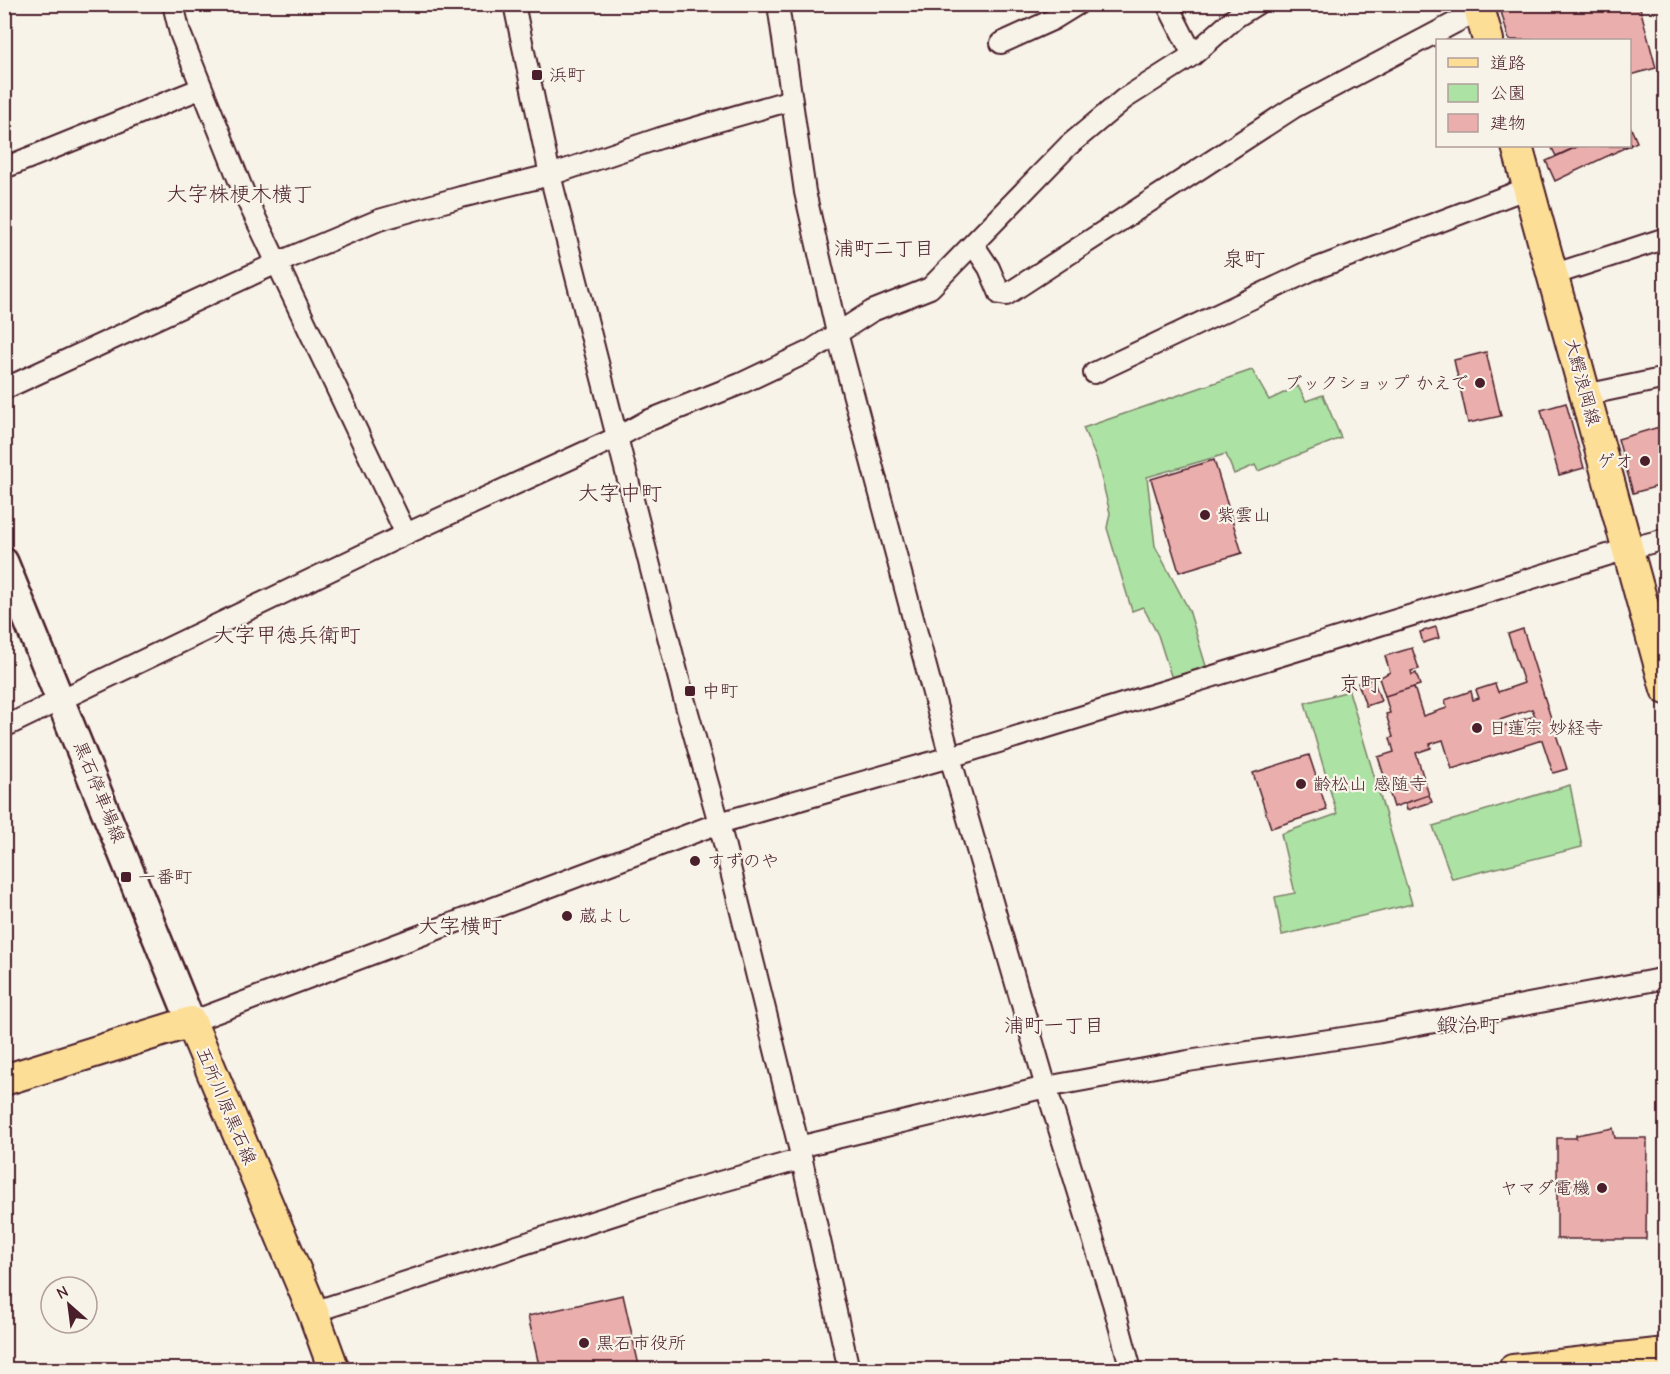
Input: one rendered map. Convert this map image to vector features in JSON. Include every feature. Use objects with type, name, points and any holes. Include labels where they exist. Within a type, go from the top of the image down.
[{"type":"main road","points":[[1479,7],[1488,39]]},
{"type":"main road","name":"大鰐浪岡線","points":[[1517,147],[1665,689]]},
{"type":"main road","name":"黒石停車場線","points":[[4,562],[62,700],[190,1022]]},
{"type":"main road","points":[[4,1080],[190,1022]]},
{"type":"main road","name":"五所川原黒石線","points":[[190,1022],[313,1312],[328,1368]]},
{"type":"main road","points":[[1513,1370],[1665,1353]]},
{"type":"street","points":[[173,4],[180,33],[246,198],[406,534]]},
{"type":"street","points":[[514,4],[550,175],[683,695],[719,823],[800,1153],[849,1370]]},
{"type":"street","points":[[778,4],[805,192],[837,333],[950,757],[1131,1370]]},
{"type":"street","points":[[1001,43],[1052,20],[1078,4]]},
{"type":"street","points":[[1167,4],[1193,54]]},
{"type":"street","points":[[4,727],[406,534],[618,437],[647,421],[740,384],[810,351],[872,311],[930,288],[1068,146],[1124,99],[1193,54],[1236,17],[1257,4]]},
{"type":"street","points":[[973,244],[989,268],[1000,294],[1005,295],[1293,108],[1479,7]]},
{"type":"street","points":[[4,168],[202,88]]},
{"type":"street","points":[[4,389],[277,263],[379,220],[550,175],[660,138],[791,100]]},
{"type":"street","points":[[1094,373],[1312,270],[1528,188]]},
{"type":"street","points":[[1552,275],[1665,238]]},
{"type":"street","points":[[1585,395],[1665,378]]},
{"type":"street","points":[[190,1022],[719,823],[950,757],[1665,539]]},
{"type":"street","points":[[313,1312],[800,1153],[1046,1087],[1188,1061],[1376,1033],[1665,978]]},
{"type":"green space","points":[[1252,370],[1269,400],[1298,386],[1306,401],[1323,395],[1341,438],[1258,471],[1255,465],[1234,474],[1226,454],[1147,477],[1155,546],[1189,610],[1206,666],[1172,679],[1158,635],[1143,607],[1132,611],[1107,528],[1110,513],[1097,460],[1083,428]]},
{"type":"green space","points":[[1349,691],[1412,904],[1282,935],[1275,897],[1295,893],[1281,834],[1337,814],[1305,703]]},
{"type":"green space","points":[[1570,785],[1582,847],[1452,879],[1433,826]]},
{"type":"building","points":[[1499,4],[1639,4],[1656,68],[1631,75],[1631,39],[1509,39]]},
{"type":"building","points":[[1631,128],[1637,142],[1631,145]]},
{"type":"building","points":[[1552,147],[1576,147],[1556,156]]},
{"type":"building","points":[[1577,147],[1627,147],[1555,181],[1546,161]]},
{"type":"building","points":[[1486,352],[1501,416],[1468,423],[1454,360]]},
{"type":"building","points":[[1566,403],[1584,468],[1559,475],[1541,410]]},
{"type":"building","name":"ゲオ","points":[[1666,425],[1666,484],[1633,493],[1618,439]]},
{"type":"building","points":[[1214,460],[1242,553],[1179,572],[1151,479]]},
{"type":"building","points":[[1436,627],[1439,638],[1423,643],[1420,632]]},
{"type":"building","points":[[1523,629],[1567,769],[1553,773],[1542,740],[1452,769],[1443,740],[1430,744],[1431,748],[1416,753],[1429,795],[1394,807],[1378,757],[1394,752],[1390,738],[1393,737],[1386,714],[1390,713],[1385,696],[1414,687],[1423,716],[1447,708],[1445,700],[1471,691],[1473,700],[1479,698],[1476,690],[1495,684],[1498,692],[1524,683],[1508,634]],"holes":[[[1532,709],[1535,716],[1496,728],[1494,722]]]},
{"type":"building","points":[[1412,648],[1419,669],[1411,671],[1412,675],[1416,673],[1420,685],[1385,696],[1379,678],[1390,672],[1385,656]]},
{"type":"building","points":[[1373,679],[1381,701],[1366,706],[1358,683]]},
{"type":"building","points":[[1309,755],[1327,810],[1271,828],[1253,773]]},
{"type":"building","points":[[1429,795],[1432,802],[1407,810],[1405,803]]},
{"type":"building","name":"ヤマダ電機","points":[[1613,1128],[1615,1138],[1647,1138],[1646,1239],[1557,1239],[1557,1138],[1576,1138],[1576,1135]]},
{"type":"building","name":"黒石市役所","points":[[623,1295],[640,1370],[540,1370],[528,1316]]},
{"type":"place","name":"浜町","points":[[537,75]]},
{"type":"place","name":"ブックショップ かえで","points":[[1480,383]]},
{"type":"place","name":"ゲオ","points":[[1645,461]]},
{"type":"place","name":"紫雲山","points":[[1205,515]]},
{"type":"place","name":"中町","points":[[690,691]]},
{"type":"place","name":"日蓮宗 妙経寺","points":[[1477,728]]},
{"type":"place","name":"齢松山 感随寺","points":[[1301,784]]},
{"type":"place","name":"すずのや","points":[[695,861]]},
{"type":"place","name":"一番町","points":[[126,877]]},
{"type":"place","name":"蔵よし","points":[[567,916]]},
{"type":"place","name":"ヤマダ電機","points":[[1602,1188]]},
{"type":"place","name":"黒石市役所","points":[[584,1343]]},
{"type":"district","name":"大字株梗木横丁","points":[[240,194]]},
{"type":"district","name":"浦町二丁目","points":[[884,248]]},
{"type":"district","name":"泉町","points":[[1244,259]]},
{"type":"district","name":"大字中町","points":[[620,493]]},
{"type":"district","name":"大字甲徳兵衛町","points":[[287,635]]},
{"type":"district","name":"京町","points":[[1360,684]]},
{"type":"district","name":"大字横町","points":[[460,926]]},
{"type":"district","name":"浦町一丁目","points":[[1054,1025]]},
{"type":"district","name":"鍛治町","points":[[1468,1025]]}]
